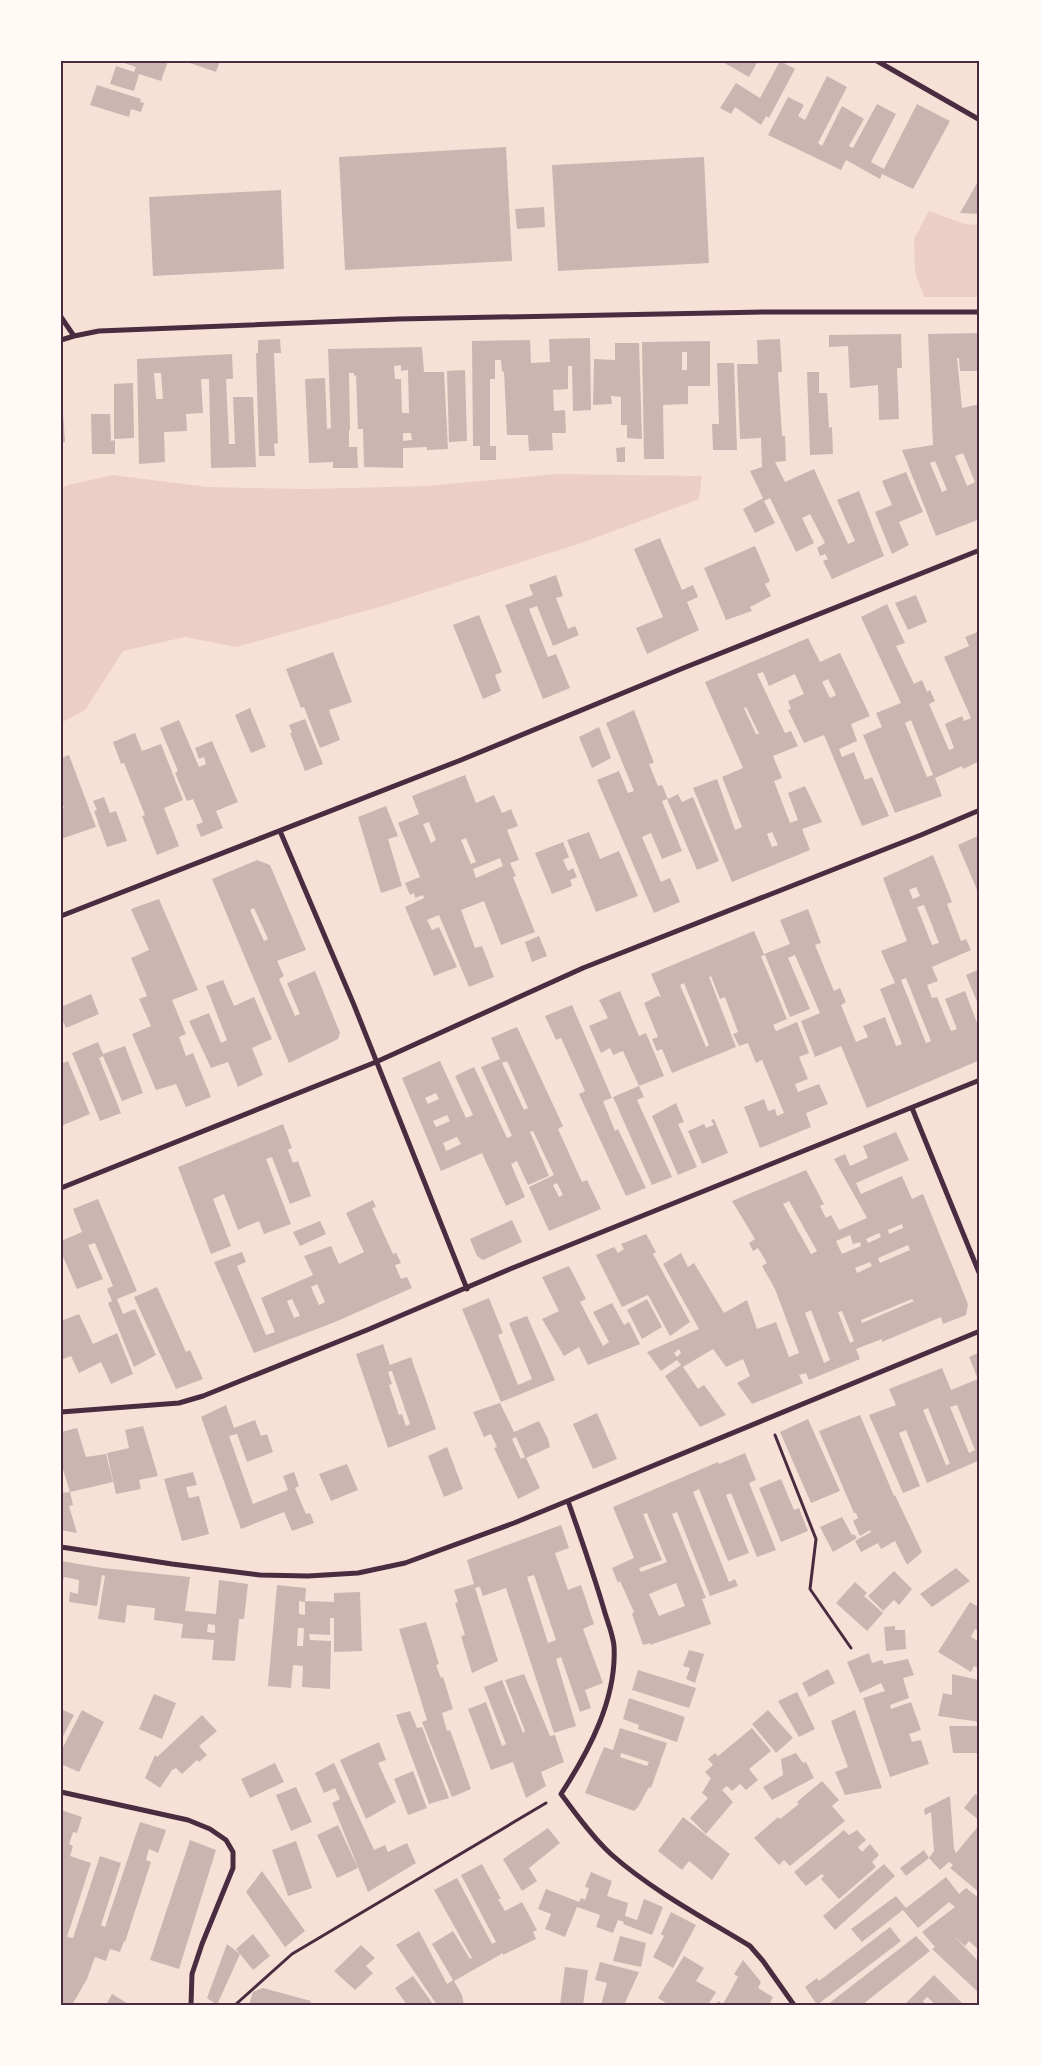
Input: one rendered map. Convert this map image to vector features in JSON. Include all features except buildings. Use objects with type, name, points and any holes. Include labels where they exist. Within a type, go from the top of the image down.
[{"type":"street","points":[[877,61],[980,120]]},
{"type":"street","points":[[61,340],[99,331],[398,319],[766,312],[980,312]]},
{"type":"street","points":[[61,317],[74,336]]},
{"type":"street","points":[[61,916],[461,760],[681,669],[980,550]]},
{"type":"street","points":[[61,1188],[376,1062],[583,968],[980,810]]},
{"type":"street","points":[[280,831],[350,996],[466,1289]]},
{"type":"street","points":[[61,1412],[179,1403],[203,1396],[466,1289],[510,1269],[980,1080]]},
{"type":"street","points":[[912,1108],[980,1274]]},
{"type":"street","points":[[61,1547],[260,1575],[308,1576],[358,1573],[405,1563],[514,1523],[980,1332]]},
{"type":"street","points":[[568,1501],[597,1584],[614,1645],[612,1673],[604,1710],[591,1743],[561,1794],[583,1823],[612,1855],[645,1880],[750,1946],[794,2005]]},
{"type":"street","points":[[61,1792],[188,1820],[210,1829],[226,1840],[233,1852],[234,1868],[202,1944],[192,1974],[191,2005]]},
{"type":"path","points":[[768,1419],[816,1539],[810,1589],[851,1648]]},
{"type":"path","points":[[235,2005],[292,1954],[561,1794]]},
{"type":"shaded area","points":[[929,211],[965,224],[980,225],[980,297],[924,297],[915,272],[914,239]]},
{"type":"shaded area","points":[[557,474],[702,476],[699,499],[584,542],[383,606],[236,647],[185,637],[123,651],[85,710],[61,723],[61,489],[68,485],[112,475],[208,487],[306,489],[427,486]]}]
